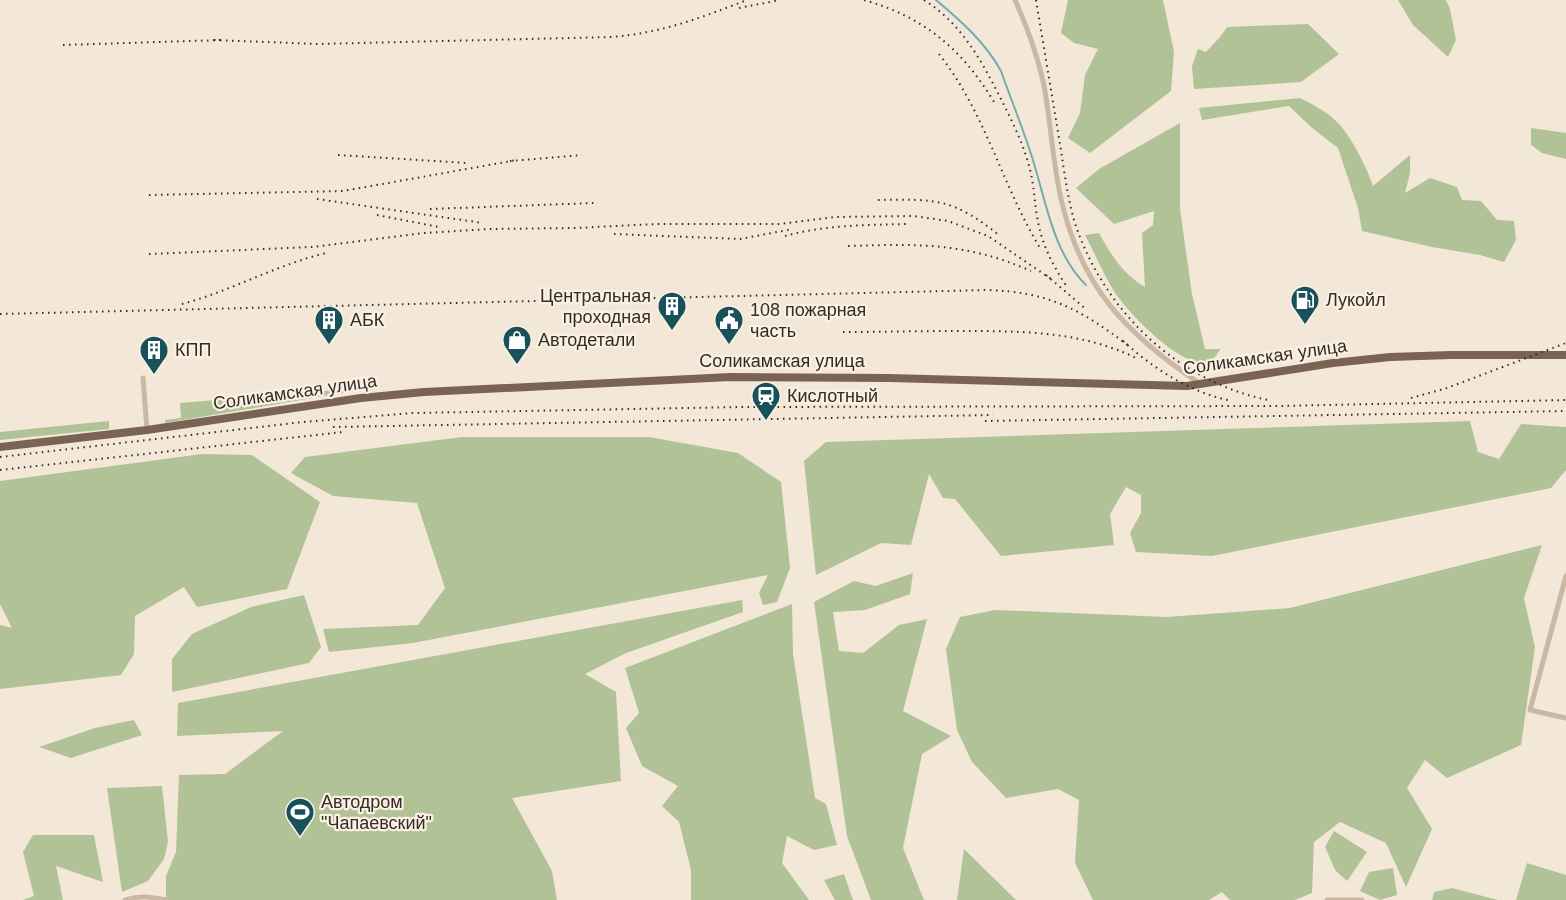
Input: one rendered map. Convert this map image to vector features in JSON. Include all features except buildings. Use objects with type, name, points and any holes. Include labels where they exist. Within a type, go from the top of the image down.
[{"type":"main road","name":"Соликамская улица","points":[[0,447],[147,430],[361,398],[424,392],[650,379],[730,377],[890,378],[1173,386],[1202,384],[1333,363],[1390,357],[1566,356]]},
{"type":"street","points":[[1015,0],[1036,54],[1045,90],[1063,206],[1085,266],[1108,306],[1128,328],[1165,360],[1202,384]]},
{"type":"street","points":[[142,378],[147,430]]},
{"type":"street","points":[[1566,576],[1530,710],[1566,718]]},
{"type":"street","points":[[125,900],[145,896],[166,900]]},
{"type":"street","points":[[1327,900],[1362,900]]},
{"type":"green space","points":[[1068,0],[1163,0],[1174,52],[1171,91],[1090,153],[1068,138],[1080,113],[1085,75],[1098,49],[1074,43],[1061,33]]},
{"type":"green space","points":[[1398,0],[1446,0],[1456,40],[1448,57],[1413,25]]},
{"type":"green space","points":[[1308,24],[1339,54],[1301,82],[1194,89],[1192,66],[1198,49],[1206,52],[1227,27]]},
{"type":"green space","points":[[1300,98],[1326,112],[1344,130],[1359,154],[1373,186],[1410,155],[1410,173],[1405,193],[1430,178],[1457,187],[1462,200],[1481,201],[1497,220],[1514,221],[1516,240],[1504,262],[1362,231],[1358,208],[1338,148],[1289,106],[1202,120],[1199,108]]},
{"type":"green space","points":[[1180,123],[1180,209],[1192,294],[1205,349],[1221,349],[1207,363],[1193,361],[1180,355],[1155,336],[1131,313],[1115,293],[1085,235],[1099,233],[1118,263],[1145,287],[1142,233],[1153,225],[1154,211],[1114,224],[1076,188],[1099,169]]},
{"type":"green space","points":[[1531,128],[1566,133],[1566,159],[1542,153],[1531,145]]},
{"type":"green space","points":[[384,386],[165,423],[165,420],[181,418],[180,403]]},
{"type":"green space","points":[[109,421],[109,429],[0,440],[0,432]]},
{"type":"green space","points":[[1470,421],[1478,452],[1499,459],[1521,424],[1566,427],[1566,470],[1551,488],[1212,556],[1136,552],[1130,533],[1141,513],[1141,495],[1126,487],[1110,514],[1114,545],[1001,556],[955,499],[943,498],[929,474],[911,545],[881,543],[816,575],[804,461],[826,442]]},
{"type":"green space","points":[[462,437],[649,437],[738,453],[781,482],[790,568],[777,602],[763,605],[759,593],[768,575],[413,643],[329,652],[323,629],[418,625],[445,588],[417,503],[333,496],[291,473],[305,457]]},
{"type":"green space","points":[[202,454],[252,455],[320,502],[287,589],[197,607],[184,587],[135,616],[134,654],[121,675],[0,689],[0,625],[12,628],[0,604],[0,481]]},
{"type":"green space","points":[[1542,545],[1524,598],[1535,647],[1521,745],[1447,778],[1425,760],[1407,788],[1432,829],[1406,887],[1386,843],[1340,822],[1314,842],[1312,893],[1295,900],[1230,900],[1222,892],[1209,900],[1093,900],[1075,863],[1079,800],[1058,789],[1006,798],[972,762],[957,730],[946,649],[960,617],[995,610],[1167,617],[1290,608]]},
{"type":"green space","points":[[913,573],[910,594],[865,610],[833,612],[839,651],[863,653],[899,625],[927,619],[903,711],[951,736],[922,754],[903,848],[924,900],[871,900],[847,836],[814,602],[854,581],[876,586]]},
{"type":"green space","points":[[304,595],[321,647],[309,663],[172,692],[172,659],[192,634],[251,607]]},
{"type":"green space","points":[[742,600],[743,612],[626,653],[585,674],[616,692],[621,781],[512,798],[552,871],[557,900],[166,900],[166,876],[176,852],[179,775],[225,774],[283,731],[177,736],[178,703]]},
{"type":"green space","points":[[792,604],[793,654],[815,798],[826,804],[837,845],[814,850],[787,836],[782,863],[809,900],[691,900],[691,870],[679,822],[662,806],[678,786],[642,766],[626,728],[639,713],[625,668]]},
{"type":"green space","points":[[134,720],[142,735],[71,758],[39,747],[95,728]]},
{"type":"green space","points":[[162,786],[168,842],[164,859],[148,881],[122,892],[107,788]]},
{"type":"green space","points":[[1334,831],[1367,852],[1347,881],[1335,870],[1325,847]]},
{"type":"green space","points":[[33,835],[94,835],[103,882],[56,866],[63,900],[23,900],[34,896],[23,852]]},
{"type":"green space","points":[[964,849],[1016,900],[957,900]]},
{"type":"green space","points":[[1527,863],[1566,875],[1566,900],[1516,900]]},
{"type":"green space","points":[[1393,868],[1397,895],[1380,900],[1360,891],[1369,872]]},
{"type":"green space","points":[[844,874],[853,900],[835,900],[824,880]]},
{"type":"green space","points":[[1452,888],[1498,900],[1432,900],[1434,892]]},
{"type":"waterway","points":[[936,0],[980,41],[1001,71],[1035,167],[1053,230],[1067,260],[1086,285]]},
{"type":"railway","points":[[214,40],[318,44],[611,37],[664,28],[697,19],[747,0]]},
{"type":"railway","points":[[739,8],[780,0]]},
{"type":"railway","points":[[864,0],[905,16],[940,38],[969,66],[994,102]]},
{"type":"railway","points":[[924,0],[960,32],[986,70],[1005,107],[1029,166],[1044,244],[1067,287]]},
{"type":"railway","points":[[1036,0],[1074,220],[1087,253],[1103,283],[1123,311],[1147,336],[1174,358],[1203,376],[1234,390],[1268,400]]},
{"type":"railway","points":[[63,45],[222,40]]},
{"type":"railway","points":[[939,54],[969,100],[1040,248]]},
{"type":"railway","points":[[338,155],[466,163]]},
{"type":"railway","points":[[510,161],[582,155]]},
{"type":"railway","points":[[149,195],[343,191],[517,160]]},
{"type":"railway","points":[[317,199],[483,223]]},
{"type":"railway","points":[[878,200],[943,203],[969,214],[1000,236]]},
{"type":"railway","points":[[430,209],[594,203]]},
{"type":"railway","points":[[377,215],[439,227]]},
{"type":"railway","points":[[149,254],[312,247],[424,233],[490,229],[656,224],[779,224],[835,217],[914,216],[948,221],[988,236],[1051,279]]},
{"type":"railway","points":[[785,236],[860,225],[907,224]]},
{"type":"railway","points":[[614,234],[740,239],[793,229]]},
{"type":"railway","points":[[848,246],[919,245],[963,250],[1031,271]]},
{"type":"railway","points":[[182,304],[289,264],[326,253]]},
{"type":"railway","points":[[1046,275],[1087,310]]},
{"type":"railway","points":[[0,314],[987,290],[1028,294],[1063,305],[1095,322],[1129,346]]},
{"type":"railway","points":[[843,332],[977,331],[1047,334],[1092,342],[1136,358]]},
{"type":"railway","points":[[1123,341],[1147,361],[1188,386],[1232,401]]},
{"type":"railway","points":[[1411,398],[1447,388],[1566,343]]},
{"type":"railway","points":[[0,457],[303,422],[413,413],[743,407],[1281,406],[1566,400]]},
{"type":"railway","points":[[985,421],[1566,411]]},
{"type":"railway","points":[[333,427],[993,415]]},
{"type":"railway","points":[[0,470],[343,432]]},
{"type":"place","name":"Лукойл","points":[[1305,326]]},
{"type":"place","name":"Центральная проходная","points":[[672,332]]},
{"type":"place","name":"АБК","points":[[329,346]]},
{"type":"place","name":"108 пожарная часть","points":[[729,346]]},
{"type":"place","name":"Автодетали","points":[[517,366]]},
{"type":"place","name":"КПП","points":[[154,376]]},
{"type":"place","name":"Кислотный","points":[[766,422]]},
{"type":"place","name":"Автодром \"Чапаевский\"","points":[[300,838]]}]
